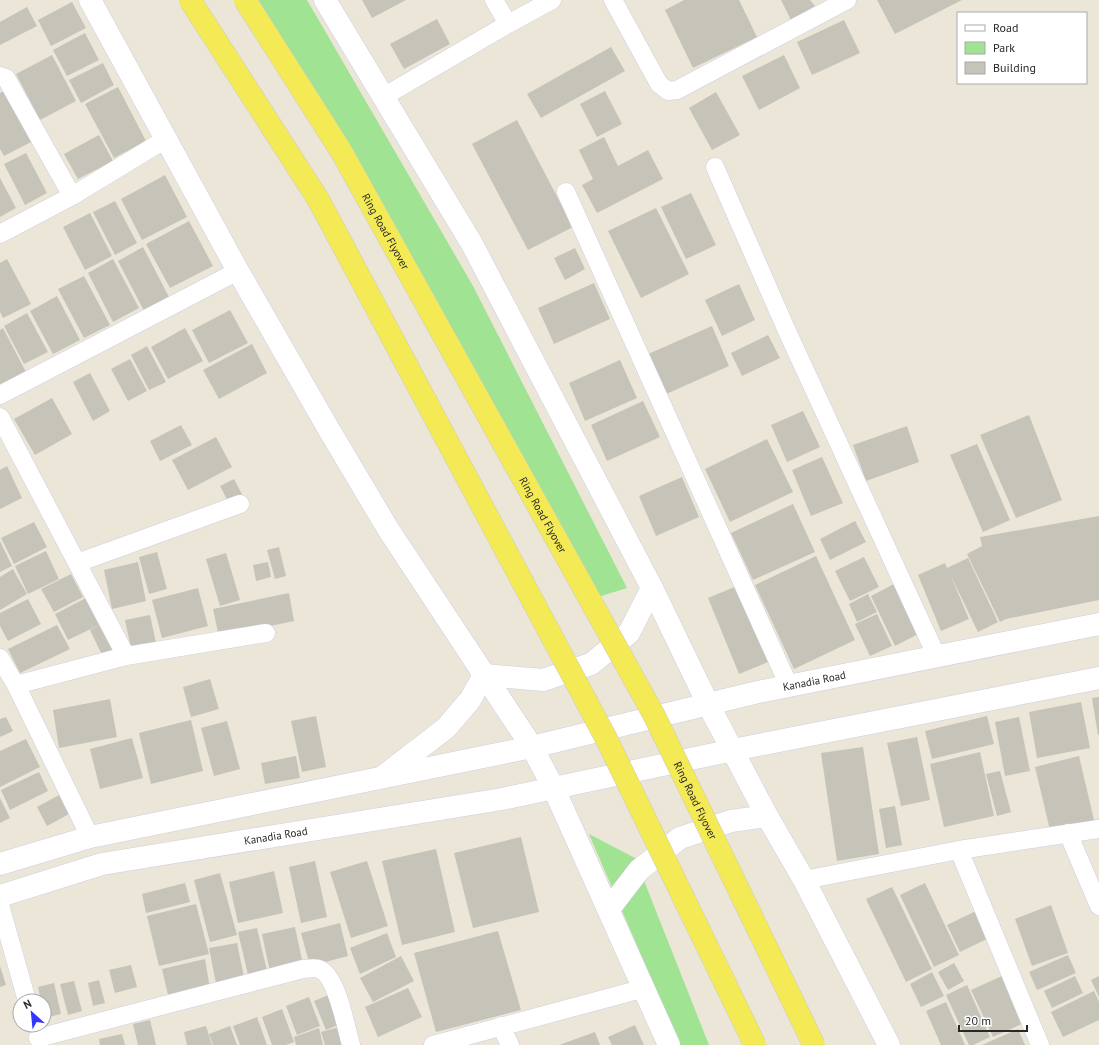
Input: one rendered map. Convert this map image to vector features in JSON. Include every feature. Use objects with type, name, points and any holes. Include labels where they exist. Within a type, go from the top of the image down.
[{"type":"main road","points":[[190,0],[318,199],[607,740],[755,1045]]},
{"type":"main road","name":"Ring Road Flyover","points":[[244,0],[341,151],[650,708],[814,1045]]},
{"type":"street","points":[[90,0],[238,271],[328,428],[388,529],[532,747],[554,789],[645,988],[669,1045]]},
{"type":"street","points":[[325,0],[472,244],[652,588],[708,704],[767,816],[804,880],[889,1045]]},
{"type":"street","points":[[494,0],[508,24]]},
{"type":"street","points":[[383,97],[552,0]]},
{"type":"street","points":[[614,0],[659,84],[668,91],[677,90],[847,0]]},
{"type":"street","points":[[0,76],[6,78],[72,196]]},
{"type":"street","points":[[0,234],[72,196],[166,139]]},
{"type":"street","points":[[715,167],[787,331],[937,657]]},
{"type":"street","points":[[566,192],[789,686]]},
{"type":"street","points":[[0,395],[238,271]]},
{"type":"street","points":[[0,417],[126,656]]},
{"type":"street","points":[[77,563],[240,504]]},
{"type":"street","points":[[484,675],[543,680],[590,664],[629,633],[652,588]]},
{"type":"street","name":"Kanadia Road","points":[[0,864],[90,837],[532,747],[789,686],[1099,624]]},
{"type":"street","points":[[16,684],[126,656],[266,633]]},
{"type":"street","points":[[0,658],[16,684],[90,837]]},
{"type":"street","points":[[380,778],[446,728],[470,700],[484,675]]},
{"type":"street","name":"Kanadia Road","points":[[0,896],[102,864],[502,799],[733,750],[1099,678]]},
{"type":"street","points":[[609,909],[639,870],[680,838],[731,821],[767,816]]},
{"type":"street","points":[[804,880],[960,850],[1099,829]]},
{"type":"street","points":[[1068,833],[1099,906]]},
{"type":"street","points":[[960,850],[1040,1045]]},
{"type":"street","points":[[0,905],[25,993]]},
{"type":"street","points":[[37,1036],[303,969],[318,968],[326,974],[336,991],[351,1045]]},
{"type":"street","points":[[433,1045],[645,988]]},
{"type":"street","points":[[501,1026],[510,1045]]},
{"type":"green space","points":[[248,0],[307,0],[473,286],[627,588],[598,597]]},
{"type":"green space","points":[[589,834],[635,858],[709,1045],[680,1045]]},
{"type":"building","points":[[362,0],[406,0],[372,18]]},
{"type":"building","points":[[684,0],[739,0],[757,37],[693,68],[665,10]]},
{"type":"building","points":[[781,0],[810,0],[815,6],[791,20]]},
{"type":"building","points":[[877,0],[962,0],[895,34]]},
{"type":"building","points":[[72,2],[86,28],[51,46],[38,20]]},
{"type":"building","points":[[27,7],[37,26],[0,45],[0,22]]},
{"type":"building","points":[[437,19],[450,44],[404,69],[390,44]]},
{"type":"building","points":[[844,20],[860,53],[812,75],[797,42]]},
{"type":"building","points":[[85,33],[99,60],[67,76],[53,50]]},
{"type":"building","points":[[611,47],[625,71],[541,118],[527,94]]},
{"type":"building","points":[[52,55],[76,101],[40,120],[16,74]]},
{"type":"building","points":[[784,55],[800,88],[759,110],[742,76]]},
{"type":"building","points":[[103,63],[114,85],[81,103],[69,80]]},
{"type":"building","points":[[118,87],[146,141],[114,158],[85,104]]},
{"type":"building","points":[[4,91],[31,142],[4,156],[0,149],[0,93]]},
{"type":"building","points":[[605,91],[622,124],[597,137],[580,104]]},
{"type":"building","points":[[716,92],[740,135],[712,150],[689,108]]},
{"type":"building","points":[[517,120],[573,227],[528,250],[472,144]]},
{"type":"building","points":[[99,135],[113,161],[78,179],[64,154]]},
{"type":"building","points":[[604,137],[618,166],[648,150],[663,179],[597,213],[582,185],[593,179],[579,150]]},
{"type":"building","points":[[26,153],[47,193],[25,205],[4,164]]},
{"type":"building","points":[[165,175],[187,217],[142,240],[121,199]]},
{"type":"building","points":[[0,178],[16,208],[0,217]]},
{"type":"building","points":[[691,193],[716,245],[686,259],[661,207]]},
{"type":"building","points":[[115,201],[137,243],[115,255],[93,212]]},
{"type":"building","points":[[656,208],[689,274],[641,298],[608,231]]},
{"type":"building","points":[[90,213],[112,256],[85,270],[63,227]]},
{"type":"building","points":[[189,221],[213,266],[170,288],[146,244]]},
{"type":"building","points":[[143,247],[169,297],[144,311],[118,261]]},
{"type":"building","points":[[575,248],[585,269],[565,280],[554,258]]},
{"type":"building","points":[[7,259],[31,304],[3,318],[0,312],[0,263]]},
{"type":"building","points":[[113,259],[139,308],[113,322],[88,273]]},
{"type":"building","points":[[84,276],[110,325],[84,338],[58,289]]},
{"type":"building","points":[[594,283],[610,319],[554,344],[538,308]]},
{"type":"building","points":[[739,284],[755,320],[722,336],[705,300]]},
{"type":"building","points":[[57,296],[80,340],[53,354],[30,311]]},
{"type":"building","points":[[230,310],[248,343],[209,363],[192,330]]},
{"type":"building","points":[[27,313],[48,352],[24,364],[4,326]]},
{"type":"building","points":[[712,326],[729,366],[664,395],[646,355]]},
{"type":"building","points":[[3,328],[26,372],[0,385],[0,330]]},
{"type":"building","points":[[185,328],[203,361],[168,379],[151,347]]},
{"type":"building","points":[[768,335],[780,358],[742,376],[731,353]]},
{"type":"building","points":[[252,344],[267,373],[219,399],[203,370]]},
{"type":"building","points":[[147,346],[166,382],[149,390],[131,355]]},
{"type":"building","points":[[130,359],[147,391],[128,401],[111,369]]},
{"type":"building","points":[[620,360],[637,398],[585,421],[569,383]]},
{"type":"building","points":[[90,373],[110,411],[93,421],[73,382]]},
{"type":"building","points":[[52,398],[72,434],[35,455],[14,419]]},
{"type":"building","points":[[643,401],[660,437],[607,461],[591,425]]},
{"type":"building","points":[[803,411],[820,447],[787,462],[771,425]]},
{"type":"building","points":[[1029,415],[1062,500],[1016,518],[980,435]]},
{"type":"building","points":[[181,425],[192,445],[160,461],[150,441]]},
{"type":"building","points":[[907,426],[919,462],[866,481],[853,445]]},
{"type":"building","points":[[216,437],[232,467],[188,490],[172,460]]},
{"type":"building","points":[[767,439],[793,492],[730,522],[705,469]]},
{"type":"building","points":[[977,444],[1010,520],[983,532],[950,455]]},
{"type":"building","points":[[822,457],[843,503],[811,516],[792,470]]},
{"type":"building","points":[[7,466],[22,498],[0,509],[0,470]]},
{"type":"building","points":[[682,477],[699,517],[656,536],[639,496]]},
{"type":"building","points":[[234,479],[248,506],[234,513],[220,486]]},
{"type":"building","points":[[793,504],[815,552],[753,580],[731,533]]},
{"type":"building","points":[[1099,516],[1099,600],[1006,619],[1000,622],[967,554],[982,546],[980,537]]},
{"type":"building","points":[[855,521],[866,542],[830,560],[820,539]]},
{"type":"building","points":[[34,522],[47,547],[14,564],[1,538]]},
{"type":"building","points":[[0,541],[12,566],[0,572]]},
{"type":"building","points":[[279,547],[286,576],[275,579],[267,550]]},
{"type":"building","points":[[46,551],[59,579],[28,594],[15,566]]},
{"type":"building","points":[[157,552],[167,589],[149,594],[139,557]]},
{"type":"building","points":[[226,553],[240,600],[220,606],[206,559]]},
{"type":"building","points":[[816,556],[855,640],[794,669],[755,585]]},
{"type":"building","points":[[864,557],[879,587],[850,601],[835,571]]},
{"type":"building","points":[[968,558],[998,622],[978,632],[950,574],[969,619],[941,631],[918,575],[945,563],[947,568]]},
{"type":"building","points":[[138,562],[146,601],[112,609],[104,570]]},
{"type":"building","points":[[268,562],[271,577],[256,581],[253,565]]},
{"type":"building","points":[[13,569],[27,594],[0,610],[0,577]]},
{"type":"building","points":[[71,574],[83,597],[54,612],[41,589]]},
{"type":"building","points":[[894,584],[918,634],[895,646],[871,596]]},
{"type":"building","points":[[737,586],[768,662],[739,674],[708,598]]},
{"type":"building","points":[[198,588],[208,626],[162,638],[152,600]]},
{"type":"building","points":[[289,593],[294,621],[219,637],[213,609]]},
{"type":"building","points":[[868,594],[877,612],[857,622],[849,604]]},
{"type":"building","points":[[86,598],[99,625],[68,640],[55,614]]},
{"type":"building","points":[[28,599],[41,624],[8,641],[0,626],[0,613]]},
{"type":"building","points":[[877,614],[892,646],[870,656],[855,624]]},
{"type":"building","points":[[150,615],[156,643],[131,648],[125,620]]},
{"type":"building","points":[[103,623],[118,652],[104,659],[90,630]]},
{"type":"building","points":[[57,625],[70,649],[20,673],[8,649]]},
{"type":"building","points":[[210,679],[219,709],[191,717],[183,687]]},
{"type":"building","points":[[1099,697],[1099,735],[1098,735],[1092,698]]},
{"type":"building","points":[[110,699],[117,737],[59,748],[53,710]]},
{"type":"building","points":[[1081,702],[1090,748],[1037,758],[1029,712]]},
{"type":"building","points":[[316,716],[326,767],[302,772],[291,721]]},
{"type":"building","points":[[987,716],[994,744],[932,759],[925,731]]},
{"type":"building","points":[[6,717],[13,731],[0,737],[0,719]]},
{"type":"building","points":[[1019,717],[1030,771],[1005,776],[995,722]]},
{"type":"building","points":[[191,720],[203,771],[151,784],[139,733]]},
{"type":"building","points":[[227,721],[240,769],[214,776],[201,728]]},
{"type":"building","points":[[917,737],[930,800],[901,806],[887,743]]},
{"type":"building","points":[[132,738],[143,778],[100,789],[90,749]]},
{"type":"building","points":[[26,739],[40,767],[0,787],[0,751]]},
{"type":"building","points":[[863,747],[879,854],[837,861],[821,753]]},
{"type":"building","points":[[980,752],[994,816],[944,827],[930,764]]},
{"type":"building","points":[[296,756],[300,778],[265,784],[261,763]]},
{"type":"building","points":[[1079,756],[1094,820],[1050,830],[1035,767]]},
{"type":"building","points":[[1000,771],[1011,812],[997,816],[986,774]]},
{"type":"building","points":[[39,772],[48,791],[10,810],[1,790]]},
{"type":"building","points":[[59,795],[69,814],[47,826],[37,807]]},
{"type":"building","points":[[0,798],[10,818],[0,823]]},
{"type":"building","points":[[895,806],[902,845],[886,848],[879,809]]},
{"type":"building","points":[[521,837],[539,912],[473,928],[454,853]]},
{"type":"building","points":[[436,849],[455,932],[402,945],[382,861]]},
{"type":"building","points":[[315,861],[327,917],[301,923],[289,867]]},
{"type":"building","points":[[367,861],[388,926],[351,938],[330,872]]},
{"type":"building","points":[[274,871],[283,913],[238,923],[229,882]]},
{"type":"building","points":[[220,873],[237,935],[210,942],[194,880]]},
{"type":"building","points":[[185,883],[190,902],[146,913],[142,894]]},
{"type":"building","points":[[925,883],[959,955],[934,967],[900,895]]},
{"type":"building","points":[[892,887],[932,969],[906,982],[866,899]]},
{"type":"building","points":[[196,904],[209,954],[159,966],[147,916]]},
{"type":"building","points":[[1051,905],[1068,953],[1032,966],[1015,919]]},
{"type":"building","points":[[978,910],[991,937],[960,952],[947,925]]},
{"type":"building","points":[[340,923],[348,956],[310,966],[301,933]]},
{"type":"building","points":[[295,927],[303,965],[270,972],[262,934]]},
{"type":"building","points":[[257,928],[268,975],[249,979],[238,932]]},
{"type":"building","points":[[498,931],[521,1010],[436,1032],[414,953]]},
{"type":"building","points":[[387,933],[396,957],[360,974],[350,948]]},
{"type":"building","points":[[237,943],[244,977],[216,983],[209,948]]},
{"type":"building","points":[[1068,955],[1076,973],[1037,990],[1029,972]]},
{"type":"building","points":[[401,956],[414,981],[373,1002],[360,978]]},
{"type":"building","points":[[205,959],[210,989],[169,999],[162,969]]},
{"type":"building","points":[[954,963],[964,981],[948,990],[938,972]]},
{"type":"building","points":[[131,965],[137,987],[115,993],[109,970]]},
{"type":"building","points":[[0,966],[6,985],[0,987]]},
{"type":"building","points":[[932,972],[944,996],[921,1007],[910,984]]},
{"type":"building","points":[[1002,976],[1024,1023],[993,1037],[971,990]]},
{"type":"building","points":[[1075,976],[1083,993],[1052,1008],[1044,991]]},
{"type":"building","points":[[1099,976],[1099,997],[1091,980]]},
{"type":"building","points":[[99,980],[105,1003],[93,1006],[88,983]]},
{"type":"building","points":[[74,981],[82,1011],[68,1015],[60,984]]},
{"type":"building","points":[[54,983],[61,1014],[52,1016],[52,993],[39,993],[38,987]]},
{"type":"building","points":[[967,985],[990,1037],[973,1045],[969,1045],[946,995]]},
{"type":"building","points":[[408,988],[422,1017],[378,1037],[365,1007]]},
{"type":"building","points":[[1094,991],[1099,1002],[1099,1020],[1063,1037],[1051,1012]]},
{"type":"building","points":[[331,994],[343,1023],[326,1030],[314,1001]]},
{"type":"building","points":[[309,997],[320,1026],[297,1035],[286,1006]]},
{"type":"building","points":[[946,1002],[965,1045],[941,1045],[926,1011]]},
{"type":"building","points":[[282,1009],[294,1042],[286,1045],[272,1045],[262,1017]]},
{"type":"building","points":[[257,1017],[267,1045],[240,1045],[233,1026]]},
{"type":"building","points":[[150,1020],[156,1045],[138,1045],[133,1024]]},
{"type":"building","points":[[635,1025],[644,1045],[612,1045],[608,1037]]},
{"type":"building","points":[[206,1026],[212,1045],[187,1045],[184,1032]]},
{"type":"building","points":[[230,1026],[237,1045],[213,1045],[209,1034]]},
{"type":"building","points":[[343,1026],[348,1045],[325,1045],[321,1032]]},
{"type":"building","points":[[319,1028],[323,1045],[296,1045],[294,1037]]},
{"type":"building","points":[[1018,1029],[1025,1045],[982,1045]]},
{"type":"building","points":[[595,1032],[600,1045],[559,1045]]},
{"type":"building","points":[[122,1034],[125,1045],[100,1045],[99,1039]]}]
